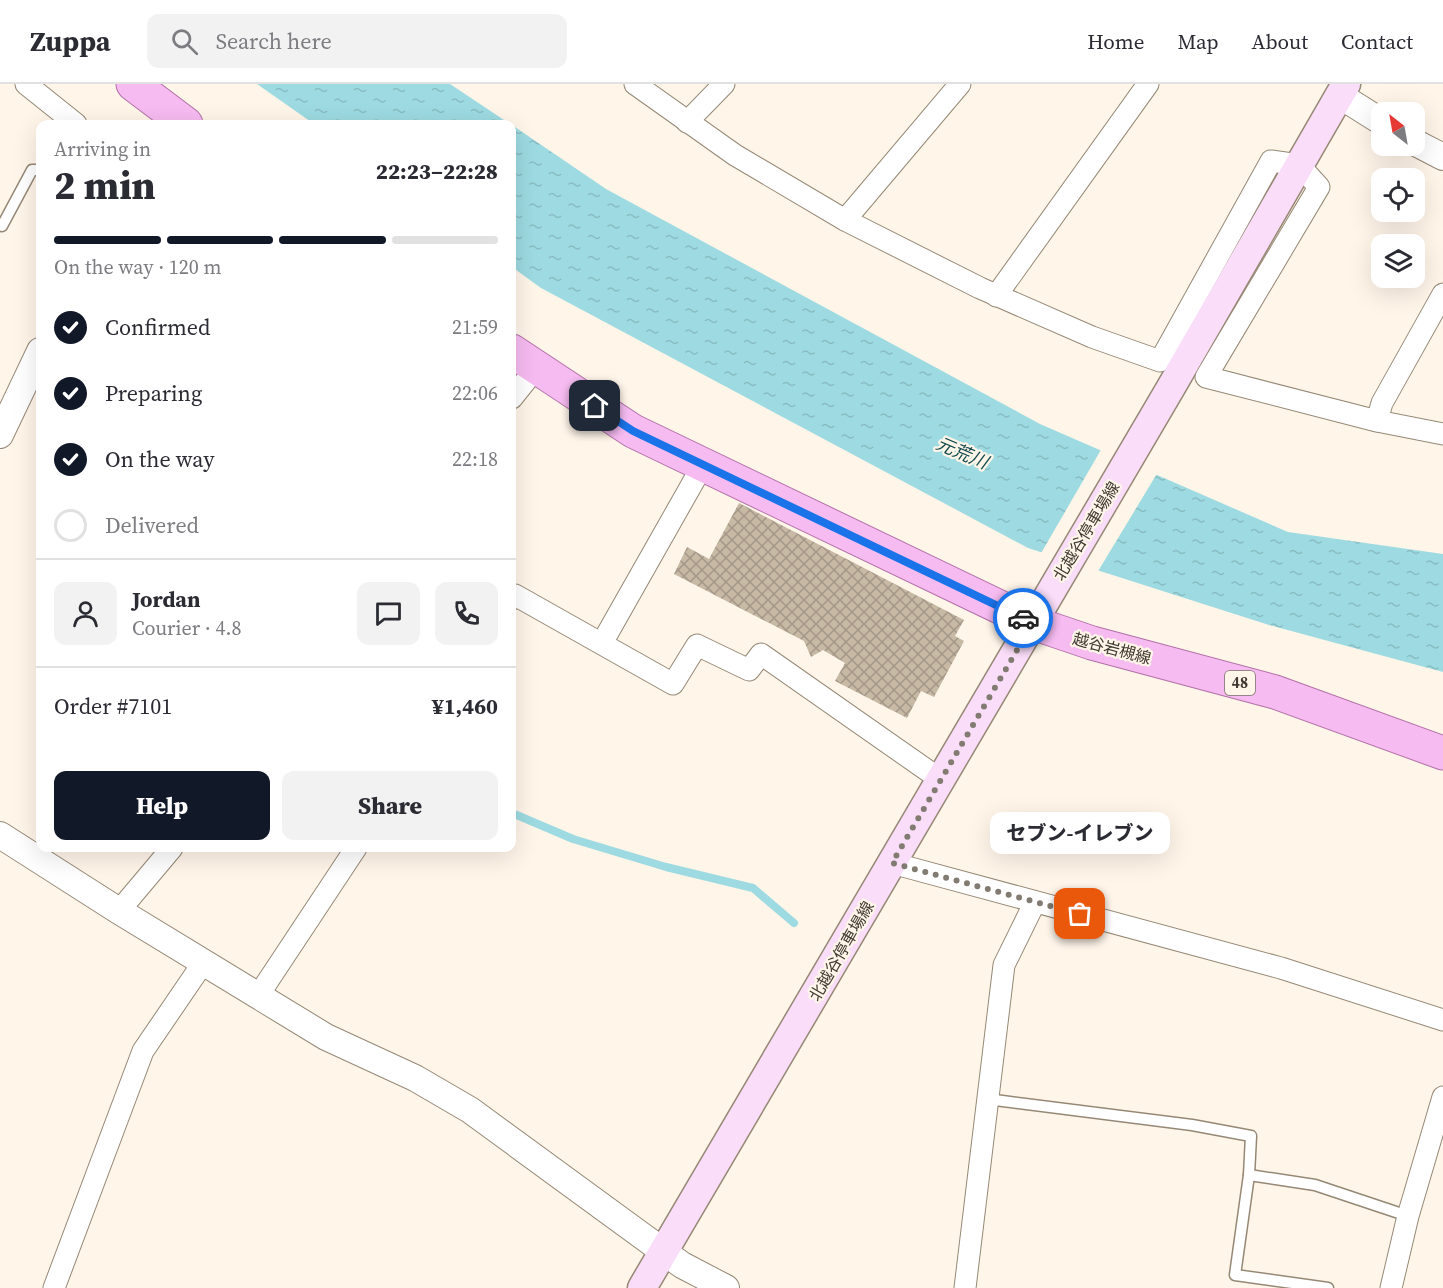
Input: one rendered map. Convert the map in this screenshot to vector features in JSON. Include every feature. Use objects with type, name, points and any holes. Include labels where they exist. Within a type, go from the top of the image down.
[{"type":"main road","points":[[133,84],[181,120]]},
{"type":"main road","name":"北越谷停車場線","points":[[642,1288],[1170,389],[1299,165],[1337,88]]},
{"type":"main road","name":"越谷岩槻線","points":[[524,360],[633,431],[1039,612],[1092,644],[1275,692],[1443,753]]},
{"type":"street","points":[[26,84],[71,120]]},
{"type":"street","points":[[635,84],[735,155],[845,219],[996,296],[1092,337],[1160,361],[1271,161],[1299,165],[1319,187],[1206,377],[1377,422],[1443,434]]},
{"type":"street","points":[[687,122],[724,84]]},
{"type":"street","points":[[845,219],[960,84]]},
{"type":"street","points":[[996,296],[1148,84]]},
{"type":"street","points":[[1337,88],[1371,114]]},
{"type":"street","points":[[1425,148],[1443,157]]},
{"type":"street","points":[[1377,422],[1382,403],[1443,294]]},
{"type":"street","points":[[0,435],[36,359]]},
{"type":"street","points":[[516,385],[524,360]]},
{"type":"street","points":[[602,643],[704,463]]},
{"type":"street","points":[[516,596],[673,684],[697,645],[749,670],[761,654],[940,780]]},
{"type":"street","points":[[0,835],[119,911],[326,1037],[415,1078],[470,1110],[682,1265],[726,1288]]},
{"type":"street","points":[[119,911],[169,852]]},
{"type":"street","points":[[258,996],[353,852]]},
{"type":"street","points":[[892,863],[1281,968],[1443,1020]]},
{"type":"street","points":[[965,1288],[1004,965],[1035,902]]},
{"type":"street","points":[[54,1288],[143,1051],[203,963]]},
{"type":"street","points":[[1391,1288],[1408,1216],[1443,1097]]},
{"type":"lane","points":[[0,224],[2,226],[32,170],[36,170]]},
{"type":"lane","points":[[987,1099],[1192,1125],[1251,1136],[1235,1275],[1328,1288]]},
{"type":"lane","points":[[1248,1176],[1316,1185],[1408,1216]]},
{"type":"water","points":[[257,84],[450,84],[504,120],[308,120]]},
{"type":"water","name":"元荒川","points":[[516,128],[606,189],[1040,424],[1288,532],[1443,554],[1443,672],[1269,625],[1028,548],[541,288],[516,270]]},
{"type":"pier","points":[[1102,448],[1158,472],[1097,573],[1040,555]]},
{"type":"building","points":[[739,503],[964,620],[955,636],[964,641],[934,697],[921,691],[907,718],[835,681],[845,663],[823,650],[811,657],[804,641],[674,574],[687,547],[709,559]]},
{"type":"waterway","points":[[516,815],[573,839],[666,867],[753,888],[794,923]]},
{"type":"way so far","points":[[1023,618],[1033,623],[892,863],[1080,914]]},
{"type":"place","name":"セブン-イレブン","points":[[1080,914]]},
{"type":"route","points":[[595,406],[633,431],[704,463],[1023,618]]}]
